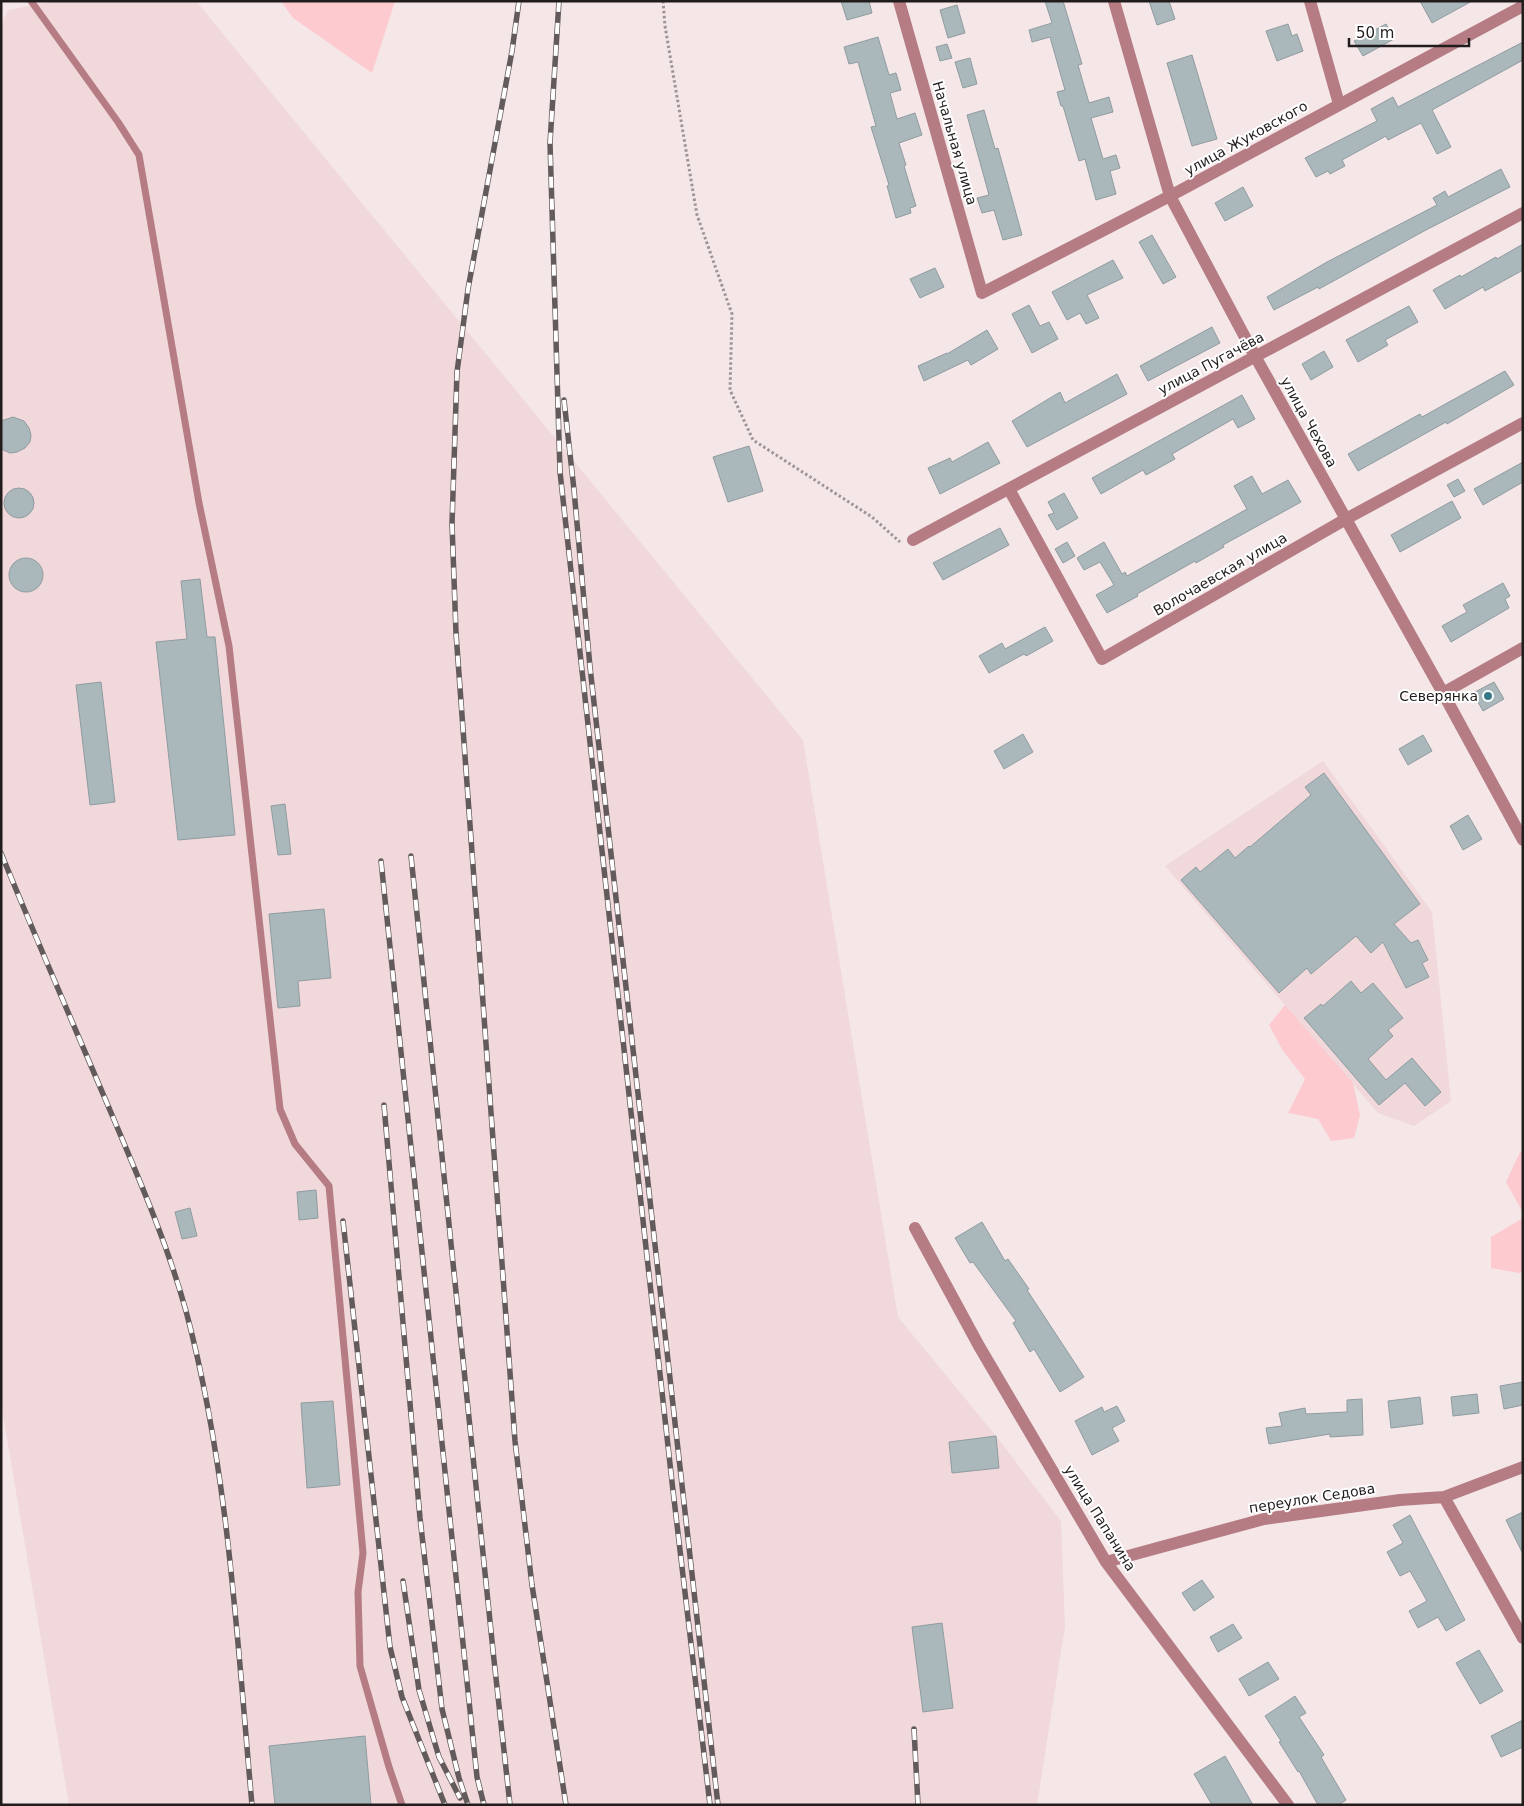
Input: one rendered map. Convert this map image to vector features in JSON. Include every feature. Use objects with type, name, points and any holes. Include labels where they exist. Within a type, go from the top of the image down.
[{"type":"street","name":"Начальная улица","points":[[899,1],[982,293]]},
{"type":"street","name":"улица Чехова","points":[[1114,1],[1170,196],[1255,356],[1523,840]]},
{"type":"street","points":[[1310,1],[1339,104]]},
{"type":"street","name":"улица Жуковского","points":[[982,293],[1170,196],[1523,6]]},
{"type":"street","name":"улица Пугачёва","points":[[913,540],[1523,213]]},
{"type":"street","name":"Волочаевская улица","points":[[1009,489],[1102,659],[1346,519],[1523,423]]},
{"type":"street","points":[[1443,693],[1523,648]]},
{"type":"street","name":"улица Папанина","points":[[915,1228],[979,1346],[1106,1562],[1288,1805]]},
{"type":"street","name":"переулок Седова","points":[[1106,1562],[1264,1519],[1400,1500],[1444,1497],[1523,1467]]},
{"type":"street","points":[[1444,1497],[1523,1638]]},
{"type":"lane","points":[[31,1],[113,115],[139,155],[199,503],[229,646],[280,1109],[295,1144],[329,1186],[362,1553],[358,1592],[360,1666],[389,1768],[402,1805]]},
{"type":"path","points":[[663,1],[665,26],[680,105],[697,215],[732,314],[730,390],[753,440],[872,517],[904,545],[913,540]]},
{"type":"shaded area","points":[[54,1],[196,1],[803,740],[898,1317],[996,1436],[1061,1521],[1065,1626],[1037,1805],[69,1805],[1,1403],[1,26],[8,10]]},
{"type":"shaded area","points":[[281,1],[395,1],[372,73],[293,18]]},
{"type":"shaded area","points":[[1323,761],[1432,912],[1451,1101],[1414,1126],[1378,1113],[1165,866]]},
{"type":"shaded area","points":[[1285,1005],[1353,1083],[1360,1115],[1354,1138],[1331,1141],[1318,1119],[1288,1113],[1305,1079],[1283,1051],[1269,1025]]},
{"type":"shaded area","points":[[1520,1152],[1523,1152],[1523,1213],[1506,1182]]},
{"type":"shaded area","points":[[1523,1218],[1523,1271],[1519,1273],[1491,1268],[1491,1237]]},
{"type":"building","points":[[841,1],[869,1],[872,13],[847,20]]},
{"type":"building","points":[[1045,1],[1063,1],[1082,64],[1078,65],[1089,103],[1109,97],[1113,112],[1091,118],[1103,159],[1116,155],[1120,168],[1110,171],[1116,194],[1096,200],[1085,159],[1079,161],[1057,92],[1065,90],[1050,37],[1032,42],[1029,30],[1052,23]]},
{"type":"building","points":[[1149,1],[1169,1],[1175,19],[1157,25]]},
{"type":"building","points":[[1420,1],[1472,1],[1432,23]]},
{"type":"building","points":[[957,5],[965,33],[948,38],[940,10]]},
{"type":"building","points":[[1288,24],[1292,36],[1297,34],[1303,51],[1277,61],[1266,31]]},
{"type":"building","points":[[1386,24],[1394,39],[1363,56],[1354,41]]},
{"type":"building","points":[[878,37],[889,75],[896,73],[901,90],[890,93],[897,119],[915,113],[922,135],[899,143],[916,206],[910,208],[911,213],[896,218],[887,186],[889,185],[871,127],[876,126],[858,62],[849,64],[844,47]]},
{"type":"building","points":[[1523,42],[1523,60],[1432,110],[1451,147],[1437,154],[1421,123],[1388,140],[1386,136],[1342,160],[1345,166],[1330,174],[1328,171],[1316,177],[1305,158],[1377,121],[1371,109],[1393,97],[1398,107]]},
{"type":"building","points":[[947,44],[952,58],[940,61],[936,47]]},
{"type":"building","points":[[1192,55],[1217,139],[1192,146],[1167,63]]},
{"type":"building","points":[[970,58],[977,84],[963,88],[955,62]]},
{"type":"building","points":[[984,110],[995,149],[998,148],[1022,235],[1003,240],[994,210],[982,213],[977,198],[989,195],[967,115]]},
{"type":"building","points":[[1501,169],[1510,187],[1424,231],[1319,289],[1318,287],[1274,310],[1267,297],[1327,262],[1437,205],[1433,198],[1445,191],[1448,197]]},
{"type":"building","points":[[1243,187],[1253,206],[1225,221],[1215,203]]},
{"type":"building","points":[[1152,235],[1176,277],[1163,284],[1139,242]]},
{"type":"building","points":[[1523,244],[1523,270],[1485,291],[1483,287],[1445,309],[1433,290],[1496,257],[1497,259]]},
{"type":"building","points":[[1113,260],[1123,278],[1087,295],[1099,318],[1086,324],[1080,313],[1067,320],[1052,292]]},
{"type":"building","points":[[935,268],[944,287],[920,298],[910,279]]},
{"type":"building","points":[[1029,305],[1040,326],[1049,322],[1058,339],[1032,353],[1012,314]]},
{"type":"building","points":[[1409,306],[1418,322],[1385,340],[1388,345],[1358,362],[1346,340]]},
{"type":"building","points":[[1212,327],[1220,343],[1148,381],[1140,366]]},
{"type":"building","points":[[987,330],[998,349],[971,365],[968,360],[924,381],[918,366],[947,354]]},
{"type":"building","points":[[1324,351],[1333,367],[1311,380],[1302,364]]},
{"type":"building","points":[[1505,371],[1514,385],[1447,424],[1446,422],[1358,471],[1348,454],[1420,414],[1422,417]]},
{"type":"building","points":[[1117,374],[1127,394],[1027,447],[1012,421],[1060,392],[1065,403]]},
{"type":"building","points":[[1242,395],[1255,419],[1238,428],[1233,419],[1172,454],[1175,459],[1146,475],[1143,470],[1101,494],[1092,478]]},
{"type":"building","points":[[13,417],[24,421],[31,435],[30,442],[25,448],[10,453],[1,449],[1,421]]},
{"type":"building","points":[[988,442],[1000,463],[940,494],[928,468],[950,458],[952,462]]},
{"type":"building","points":[[749,446],[763,491],[728,502],[713,457]]},
{"type":"building","points":[[1523,462],[1523,482],[1483,505],[1474,489]]},
{"type":"building","points":[[1252,476],[1262,494],[1288,480],[1301,502],[1223,545],[1224,547],[1196,563],[1195,561],[1137,594],[1138,596],[1107,613],[1096,595],[1114,585],[1100,562],[1084,570],[1077,558],[1104,542],[1122,574],[1125,572],[1127,576],[1247,509],[1234,486]]},
{"type":"building","points":[[1458,479],[1465,491],[1454,497],[1447,485]]},
{"type":"building","points":[[19,488],[25,489],[33,497],[33,509],[25,517],[19,518],[13,517],[5,509],[4,503],[5,497],[13,489]]},
{"type":"building","points":[[1064,493],[1078,518],[1057,530],[1048,515],[1054,513],[1048,502]]},
{"type":"building","points":[[1452,501],[1461,518],[1400,552],[1391,535]]},
{"type":"building","points":[[1000,528],[1009,545],[943,580],[933,563]]},
{"type":"building","points":[[1067,542],[1075,556],[1063,563],[1055,549]]},
{"type":"building","points":[[26,558],[38,563],[43,575],[38,587],[26,592],[14,587],[9,575],[14,563]]},
{"type":"building","points":[[200,579],[207,637],[215,637],[235,835],[178,840],[156,642],[187,639],[181,581]]},
{"type":"building","points":[[1503,583],[1510,596],[1505,599],[1509,608],[1451,642],[1442,626],[1467,612],[1463,605]]},
{"type":"building","points":[[1045,627],[1053,641],[989,673],[979,656],[1002,643],[1005,649]]},
{"type":"building","points":[[101,682],[115,802],[90,805],[76,685]]},
{"type":"building","name":"Северянка","points":[[1494,682],[1504,699],[1483,711],[1473,693]]},
{"type":"building","points":[[1023,734],[1033,752],[1004,769],[994,751]]},
{"type":"building","points":[[1423,735],[1432,751],[1408,765],[1399,749]]},
{"type":"building","points":[[1324,773],[1420,904],[1394,924],[1411,943],[1418,940],[1428,960],[1422,963],[1429,977],[1406,988],[1383,942],[1371,953],[1356,936],[1311,974],[1307,968],[1279,993],[1181,880],[1196,867],[1200,872],[1228,849],[1235,858],[1250,847],[1311,795],[1305,787]]},
{"type":"building","points":[[285,804],[291,854],[278,855],[271,806]]},
{"type":"building","points":[[1468,815],[1482,839],[1463,850],[1450,826]]},
{"type":"building","points":[[324,909],[331,978],[298,981],[300,1006],[278,1008],[269,914]]},
{"type":"building","points":[[1351,981],[1361,993],[1373,983],[1403,1018],[1388,1030],[1393,1036],[1368,1059],[1386,1080],[1412,1058],[1441,1092],[1425,1106],[1405,1083],[1379,1105],[1304,1018],[1321,1004],[1323,1006]]},
{"type":"building","points":[[316,1190],[318,1218],[299,1220],[297,1192]]},
{"type":"building","points":[[190,1208],[197,1236],[182,1239],[175,1212]]},
{"type":"building","points":[[982,1222],[1005,1261],[1008,1259],[1029,1289],[1027,1290],[1084,1377],[1060,1392],[1034,1349],[1030,1352],[1013,1323],[1016,1321],[973,1262],[970,1263],[955,1238]]},
{"type":"building","points":[[1523,1382],[1523,1405],[1504,1409],[1500,1386]]},
{"type":"building","points":[[1477,1394],[1479,1413],[1453,1416],[1451,1397]]},
{"type":"building","points":[[1420,1397],[1423,1424],[1391,1428],[1388,1401]]},
{"type":"building","points":[[1362,1399],[1363,1435],[1330,1437],[1330,1434],[1269,1444],[1266,1428],[1282,1426],[1279,1413],[1305,1408],[1306,1414],[1347,1412],[1347,1400]]},
{"type":"building","points":[[333,1401],[340,1485],[307,1488],[301,1403]]},
{"type":"building","points":[[1117,1406],[1125,1421],[1112,1428],[1119,1441],[1092,1455],[1075,1421],[1102,1407],[1104,1412]]},
{"type":"building","points":[[996,1436],[999,1468],[952,1473],[949,1442]]},
{"type":"building","points":[[1523,1512],[1523,1554],[1506,1520]]},
{"type":"building","points":[[1410,1515],[1465,1620],[1446,1631],[1438,1617],[1418,1628],[1409,1611],[1427,1601],[1410,1571],[1400,1576],[1387,1552],[1403,1543],[1393,1525]]},
{"type":"building","points":[[1202,1580],[1214,1597],[1194,1611],[1182,1593]]},
{"type":"building","points":[[942,1623],[953,1708],[923,1712],[912,1627]]},
{"type":"building","points":[[1233,1624],[1242,1638],[1218,1652],[1210,1637]]},
{"type":"building","points":[[1479,1650],[1503,1691],[1480,1704],[1456,1663]]},
{"type":"building","points":[[1268,1662],[1279,1679],[1249,1696],[1239,1679]]},
{"type":"building","points":[[1295,1696],[1306,1713],[1299,1717],[1324,1755],[1321,1757],[1346,1800],[1338,1805],[1318,1805],[1265,1716]]},
{"type":"building","points":[[1523,1720],[1523,1747],[1501,1757],[1491,1736]]},
{"type":"building","points":[[365,1736],[371,1805],[275,1805],[269,1746]]},
{"type":"building","points":[[1225,1756],[1253,1805],[1212,1805],[1194,1774]]},
{"type":"railway","points":[[519,1],[512,51],[468,289],[457,372],[452,524],[456,633],[515,1441],[532,1585],[566,1805]]},
{"type":"railway","points":[[559,1],[550,143],[560,472],[672,1482],[710,1805]]},
{"type":"railway","points":[[564,400],[590,667],[718,1805]]},
{"type":"railway","points":[[1,853],[142,1187],[170,1261],[186,1311],[201,1372],[222,1495],[236,1619],[252,1805]]},
{"type":"railway","points":[[411,856],[510,1805]]},
{"type":"railway","points":[[381,861],[477,1777],[484,1805]]},
{"type":"railway","points":[[384,1105],[420,1518],[442,1709],[459,1778],[468,1805]]},
{"type":"railway","points":[[343,1221],[390,1647],[402,1697],[445,1805]]},
{"type":"railway","points":[[403,1581],[419,1690],[439,1757],[460,1798]]},
{"type":"railway","points":[[914,1729],[918,1805]]},
{"type":"place","name":"Северянка","points":[[1488,696]]}]
